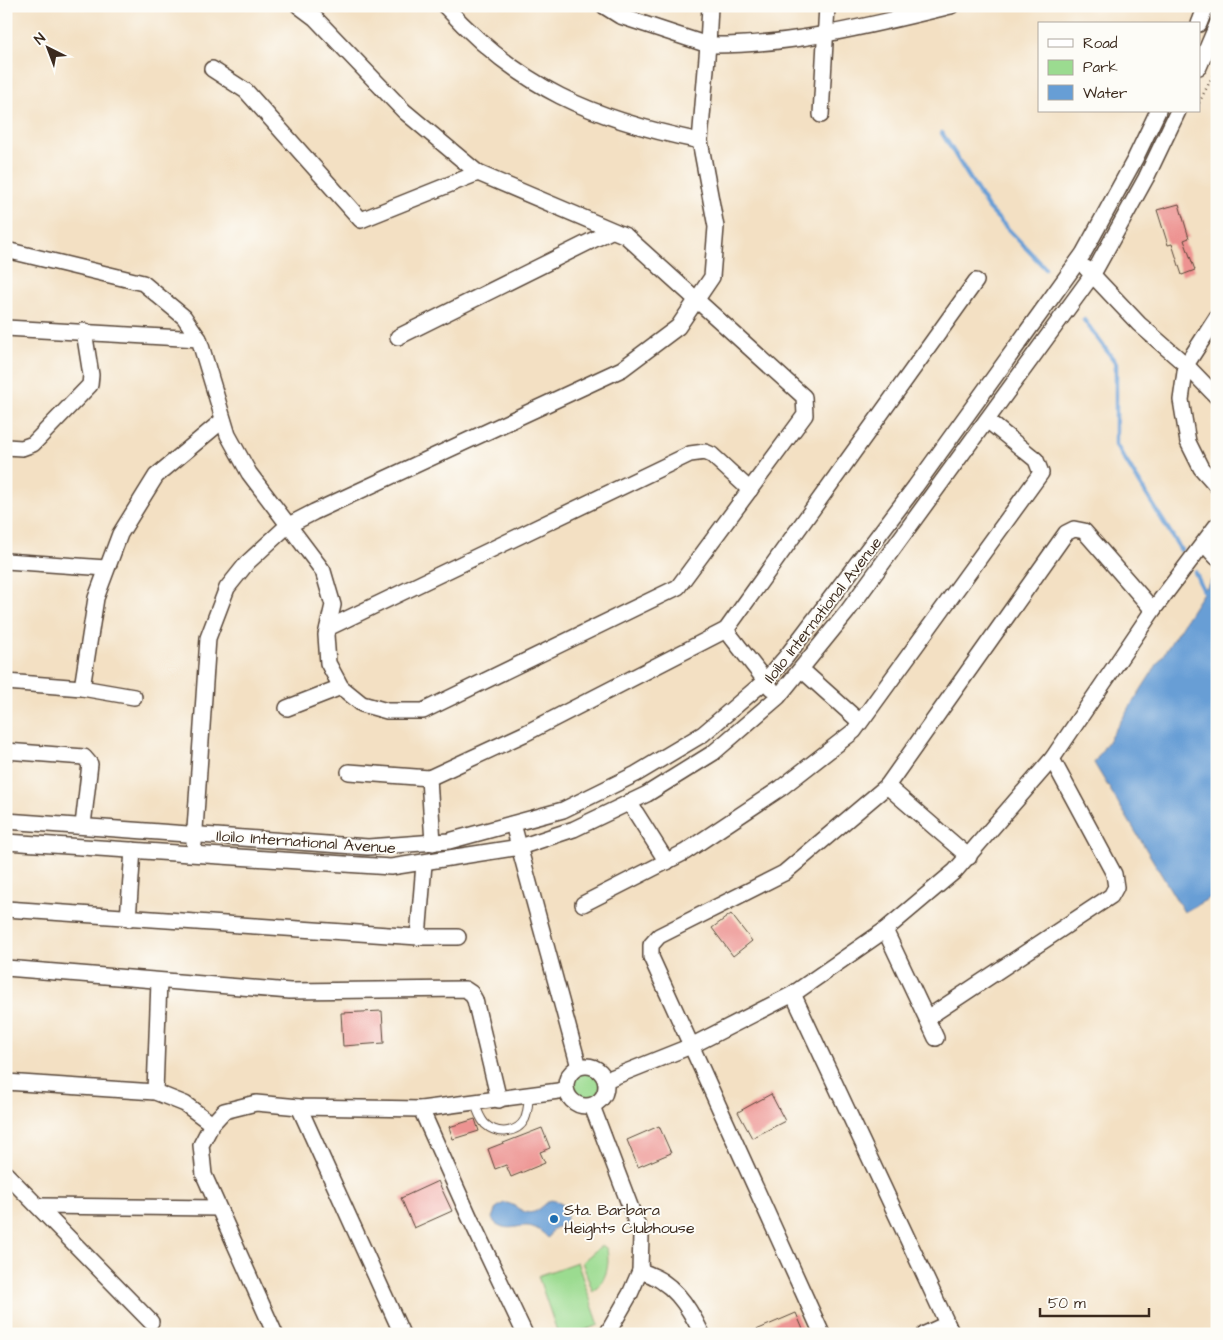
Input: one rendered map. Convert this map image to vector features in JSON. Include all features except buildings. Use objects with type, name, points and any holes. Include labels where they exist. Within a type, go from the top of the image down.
[{"type":"street","points":[[6,250],[143,283],[184,317],[199,339],[228,435],[249,473],[323,572],[333,605],[328,628],[328,663],[341,687],[362,704],[387,711],[424,711],[678,587],[805,414],[804,397],[626,236],[478,173],[404,111],[315,18],[298,6]]},
{"type":"street","points":[[445,6],[488,50],[522,76],[564,99],[602,116],[654,131],[700,141]]},
{"type":"street","points":[[604,6],[620,16],[708,45],[731,45],[824,36],[934,8],[951,6]]},
{"type":"street","points":[[193,853],[208,638],[227,588],[247,564],[287,526],[432,456],[622,369],[678,327],[712,277],[716,227],[700,141],[710,6]]},
{"type":"street","points":[[821,116],[827,6]]},
{"type":"street","points":[[1200,22],[1206,6]]},
{"type":"street","points":[[1200,64],[1217,25]]},
{"type":"street","points":[[212,69],[246,91],[362,220],[478,173]]},
{"type":"street","name":"Iloilo International Avenue","points":[[6,821],[83,825],[368,847],[433,843],[449,841],[563,810],[636,774],[703,734],[766,680],[837,592],[1077,262],[1135,159],[1158,112]]},
{"type":"street","name":"Iloilo International Avenue","points":[[6,842],[391,867],[424,864],[520,847],[574,829],[629,802],[713,753],[778,697],[802,670],[1093,274],[1146,178],[1178,112]]},
{"type":"street","points":[[398,336],[611,231]]},
{"type":"street","points":[[1077,262],[1093,274],[1139,324],[1186,365],[1217,397]]},
{"type":"street","points":[[349,772],[429,778],[524,734],[726,630],[976,281]]},
{"type":"street","points":[[1217,317],[1186,365],[1181,400],[1188,442],[1201,468],[1217,486]]},
{"type":"street","points":[[6,328],[199,339]]},
{"type":"street","points":[[6,447],[22,448],[33,444],[90,385],[91,374],[84,331]]},
{"type":"street","points":[[82,688],[96,598],[120,534],[156,476],[223,420]]},
{"type":"street","points":[[583,904],[667,862],[781,788],[854,731],[1041,473],[1036,460],[987,420]]},
{"type":"street","points":[[328,628],[690,454],[705,452],[712,455],[750,490]]},
{"type":"street","points":[[606,1080],[691,1046],[793,994],[885,930],[969,857],[1052,759],[1153,610],[1217,525]]},
{"type":"street","points":[[822,1334],[651,956],[651,945],[659,936],[784,873],[886,786],[1066,534],[1074,529],[1084,531],[1153,610]]},
{"type":"street","points":[[1204,544],[1217,558]]},
{"type":"street","points":[[6,561],[106,568]]},
{"type":"street","points":[[726,630],[778,697]]},
{"type":"street","points":[[802,670],[860,722]]},
{"type":"street","points":[[6,682],[82,688],[134,697]]},
{"type":"street","points":[[287,708],[341,687]]},
{"type":"street","points":[[6,751],[84,757],[88,760],[90,764],[83,825]]},
{"type":"street","points":[[927,1018],[1111,896],[1116,887],[1114,874],[1052,759]]},
{"type":"street","points":[[429,778],[433,843]]},
{"type":"street","points":[[886,786],[969,857]]},
{"type":"street","points":[[629,802],[667,862]]},
{"type":"street","points":[[512,824],[520,847],[579,1067]]},
{"type":"street","points":[[128,919],[133,850]]},
{"type":"street","points":[[418,937],[424,864]]},
{"type":"street","points":[[6,909],[128,919],[418,937],[458,937]]},
{"type":"street","points":[[885,930],[936,1038]]},
{"type":"street","points":[[6,968],[290,991],[465,988],[475,1000],[499,1100]]},
{"type":"street","points":[[155,1092],[159,981]]},
{"type":"street","points":[[793,994],[950,1329],[925,1334]]},
{"type":"street","points":[[590,1066],[600,1071],[606,1080],[606,1091],[601,1100],[592,1106],[580,1106],[571,1100],[566,1090],[566,1081],[571,1072],[579,1067],[590,1066]]},
{"type":"street","points":[[6,1082],[155,1092],[185,1104],[212,1124]]},
{"type":"street","points":[[275,1334],[204,1174],[201,1146],[212,1124],[224,1111],[256,1103],[299,1107],[421,1109],[566,1090]]},
{"type":"street","points":[[592,1106],[641,1235],[640,1271],[630,1294],[607,1334]]},
{"type":"street","points":[[299,1107],[402,1334]]},
{"type":"street","points":[[421,1109],[468,1216],[526,1334]]},
{"type":"street","points":[[6,1174],[151,1322]]},
{"type":"street","points":[[38,1206],[218,1208]]},
{"type":"street","points":[[640,1271],[653,1275],[674,1289],[702,1334]]},
{"type":"lane","points":[[475,1103],[486,1124],[496,1131],[505,1132],[515,1129],[526,1118],[529,1096]]},
{"type":"path","points":[[1200,101],[1213,73]]},
{"type":"green space","points":[[586,1072],[596,1076],[600,1086],[596,1096],[586,1100],[576,1096],[572,1086],[576,1076]]},
{"type":"green space","points":[[602,1245],[607,1249],[608,1262],[606,1273],[601,1283],[593,1292],[582,1262]]},
{"type":"green space","points":[[577,1262],[599,1325],[573,1334],[558,1334],[538,1276]]},
{"type":"water","points":[[1211,580],[1217,587],[1217,894],[1184,912],[1094,763]]},
{"type":"water","points":[[551,1200],[560,1202],[568,1213],[565,1223],[552,1230],[548,1238],[533,1227],[502,1227],[495,1223],[492,1218],[496,1208],[504,1203],[530,1213]]},
{"type":"waterway","points":[[942,133],[988,208],[1045,268]]},
{"type":"waterway","points":[[1084,320],[1116,363],[1116,445],[1181,550]]},
{"type":"waterway","points":[[1195,572],[1206,596]]},
{"type":"place","name":"Sta. Barbara Heights Clubhouse","points":[[554,1219]]}]
